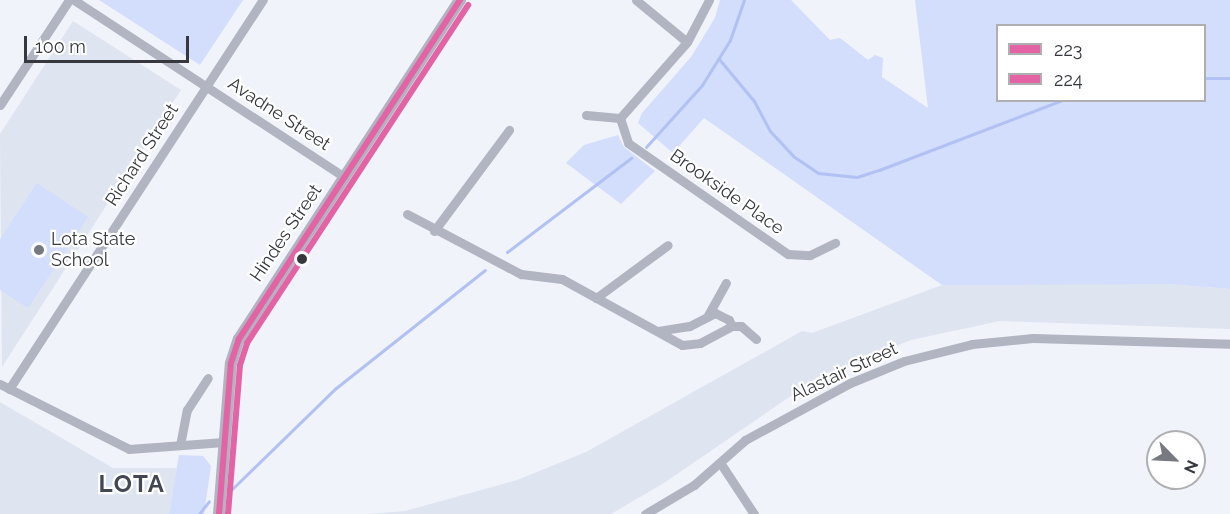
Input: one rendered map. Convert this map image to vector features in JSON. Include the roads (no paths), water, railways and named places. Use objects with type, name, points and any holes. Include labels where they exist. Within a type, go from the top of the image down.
[{"type":"street","points":[[0,105],[69,0]]},
{"type":"street","name":"Avadne Street","points":[[74,0],[345,177]]},
{"type":"street","name":"Richard Street","points":[[9,389],[263,0]]},
{"type":"street","name":"Hindes Street","points":[[219,514],[231,363],[239,339],[460,0]]},
{"type":"street","points":[[636,0],[687,42]]},
{"type":"street","points":[[586,115],[620,118],[687,42],[709,0]]},
{"type":"street","name":"Brookside Place","points":[[620,118],[628,143],[788,254],[810,255],[835,243]]},
{"type":"street","points":[[434,231],[509,130]]},
{"type":"street","points":[[407,214],[434,231],[469,245],[521,274],[562,279],[690,346],[732,326],[741,326],[756,339]]},
{"type":"street","points":[[596,298],[668,245]]},
{"type":"street","points":[[707,317],[726,283]]},
{"type":"street","points":[[658,331],[689,326],[707,317],[720,314],[732,326]]},
{"type":"street","name":"Alastair Street","points":[[645,514],[694,485],[721,464],[745,440],[850,383],[904,361],[972,344],[1033,338],[1230,344]]},
{"type":"street","points":[[180,445],[187,410],[208,378]]},
{"type":"street","points":[[0,384],[129,449],[224,442]]},
{"type":"street","points":[[721,464],[754,514]]},
{"type":"waterway","points":[[646,147],[702,85],[730,40],[744,0]]},
{"type":"waterway","points":[[719,59],[754,101],[770,131],[793,156],[818,173],[857,177],[1057,102]]},
{"type":"waterway","points":[[1206,78],[1230,78]]},
{"type":"waterway","points":[[507,252],[631,158]]},
{"type":"waterway","points":[[232,489],[336,388],[485,270]]},
{"type":"waterway","points":[[199,514],[209,501]]},
{"type":"place","name":"Lota State School","points":[[39,250]]},
{"type":"district","name":"LOTA","points":[[132,484]]}]
